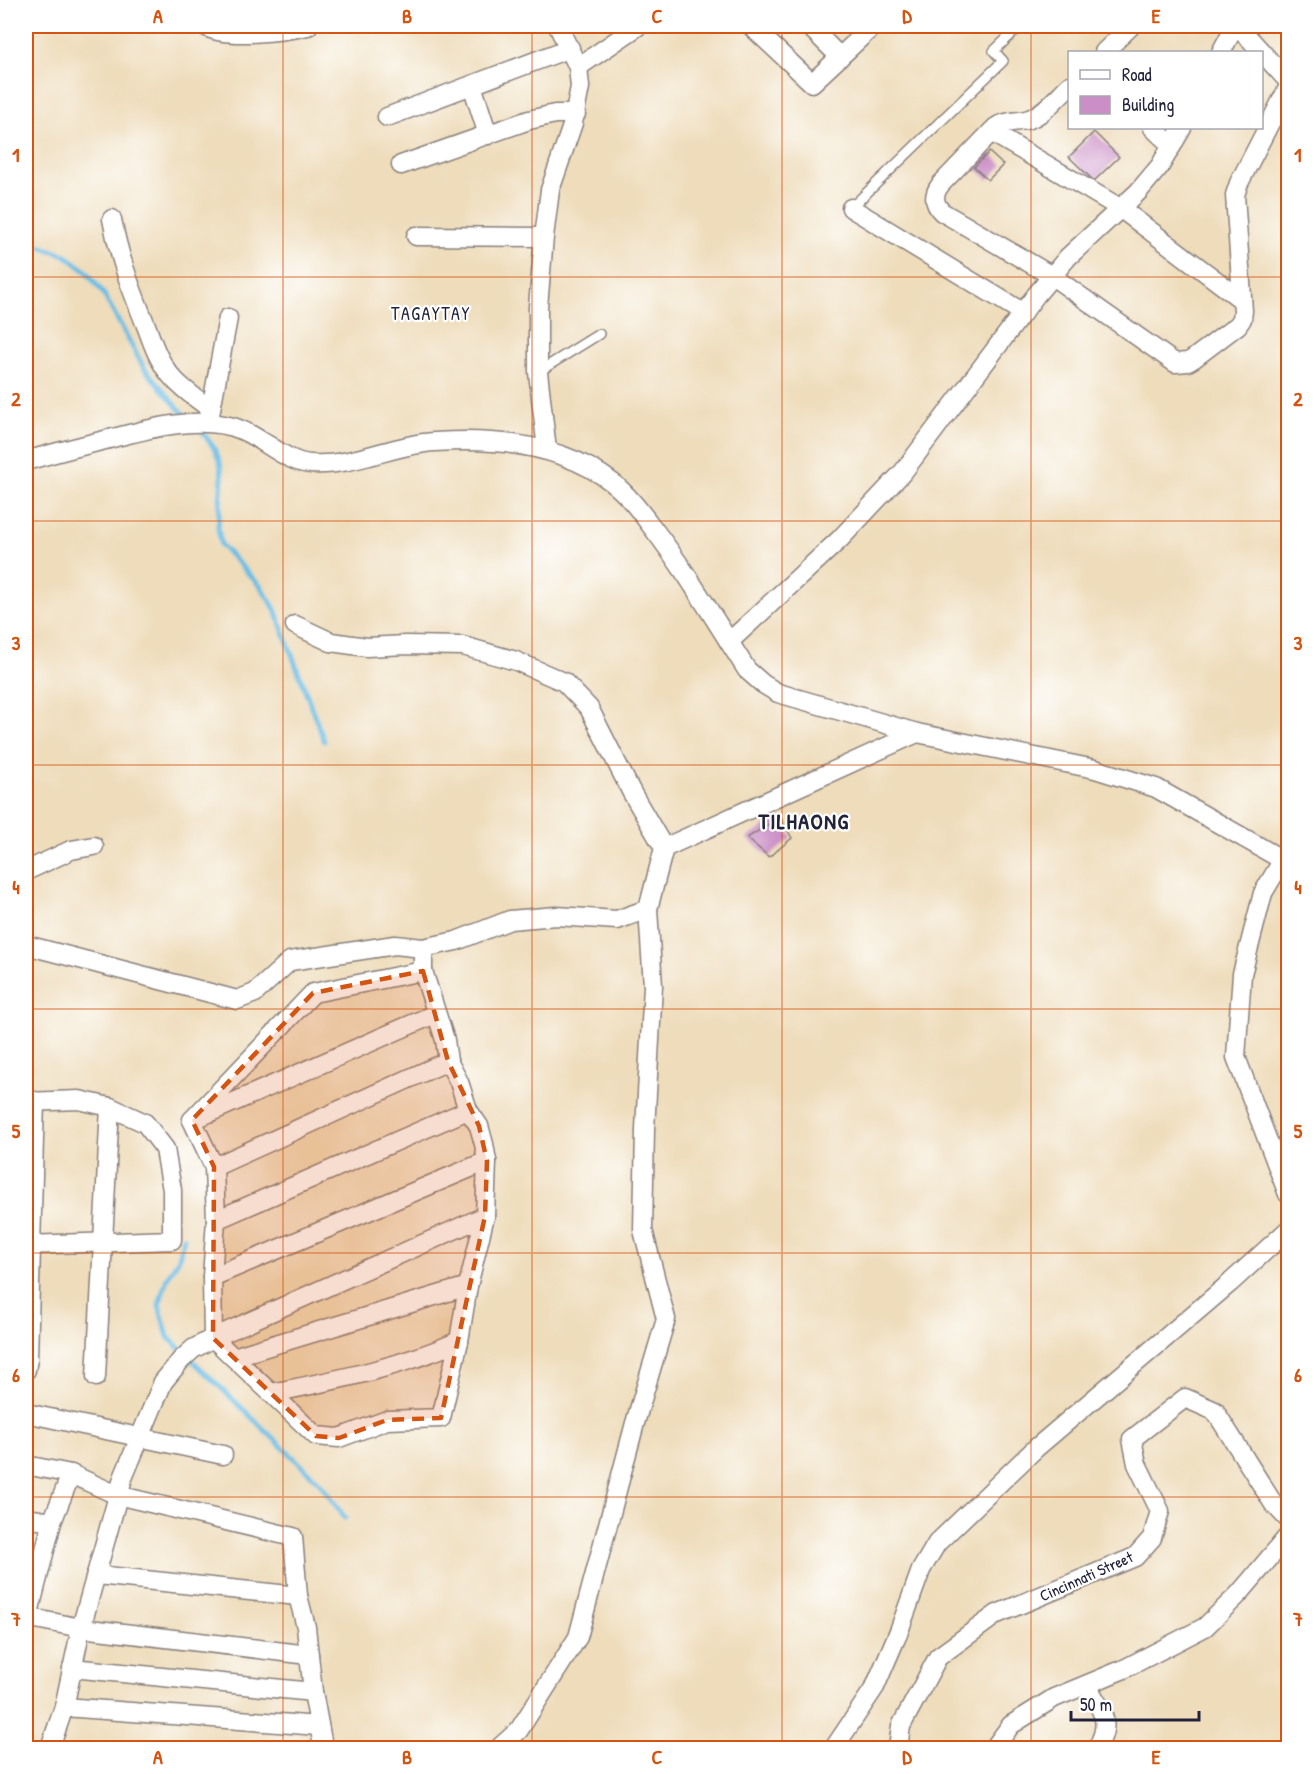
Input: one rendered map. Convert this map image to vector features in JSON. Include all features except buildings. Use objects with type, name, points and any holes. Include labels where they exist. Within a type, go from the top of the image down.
[{"type":"street","points":[[205,26],[223,32],[300,26]]},
{"type":"street","points":[[547,450],[538,372],[537,308],[550,190],[576,114],[580,87],[578,67],[558,26]]},
{"type":"street","points":[[578,67],[638,26]]},
{"type":"street","points":[[751,26],[812,83],[873,26]]},
{"type":"street","points":[[809,26],[840,57]]},
{"type":"street","points":[[1105,51],[1131,26]]},
{"type":"street","points":[[1222,51],[1236,26],[1260,51]]},
{"type":"street","points":[[387,117],[570,48]]},
{"type":"street","points":[[1263,55],[1288,81]]},
{"type":"street","points":[[472,85],[489,135]]},
{"type":"street","points":[[1068,87],[1038,115],[1024,120],[1002,123],[991,132],[941,184],[935,194],[936,204],[942,212],[1052,276],[1170,362],[1176,363],[1193,359],[1238,325],[1242,319],[1235,195],[1288,88]]},
{"type":"street","points":[[401,165],[544,116],[576,114]]},
{"type":"street","points":[[1154,129],[1172,146]]},
{"type":"street","points":[[729,642],[840,539],[903,472],[1022,312],[1068,257],[1150,178],[1181,129]]},
{"type":"street","points":[[991,132],[1120,208],[1242,300]]},
{"type":"street","points":[[851,208],[1022,312]]},
{"type":"street","points":[[112,219],[119,254],[130,288],[155,349],[170,375],[210,416],[248,432],[286,456],[309,464],[332,463],[429,442],[457,440],[506,443],[547,450],[593,470],[614,483],[662,540],[747,670],[778,693],[917,733],[1095,769],[1156,788],[1285,862],[1263,893],[1242,974],[1236,1058],[1288,1194]]},
{"type":"street","points":[[416,236],[544,237]]},
{"type":"street","points":[[210,416],[228,318]]},
{"type":"street","points":[[26,461],[210,416]]},
{"type":"street","points":[[295,625],[331,642],[367,646],[463,646],[516,661],[564,682],[588,708],[632,793],[664,848],[648,909],[653,986],[645,1129],[643,1230],[666,1319],[635,1423],[578,1637],[519,1730],[499,1749]]},
{"type":"street","points":[[664,848],[917,733]]},
{"type":"street","points":[[26,871],[71,850],[94,846]]},
{"type":"street","points":[[26,945],[237,1000],[255,993],[290,961],[395,945],[423,948],[456,940],[510,920],[556,916],[617,920],[648,909]]},
{"type":"street","points":[[192,1120],[214,1167],[216,1220],[212,1277],[213,1338],[316,1436],[339,1437],[387,1420],[441,1418],[485,1216],[486,1161],[479,1126],[468,1110],[459,1082],[448,1061],[445,1040],[423,971],[423,948]]},
{"type":"street","points":[[192,1120],[313,993],[423,971]]},
{"type":"street","points":[[192,1120],[435,1014]]},
{"type":"street","points":[[214,1167],[448,1061]]},
{"type":"street","points":[[26,1370],[28,1359],[28,1245],[30,1101],[79,1100],[110,1107],[145,1123],[165,1149],[172,1190],[172,1240],[28,1245]]},
{"type":"street","points":[[96,1377],[110,1107]]},
{"type":"street","points":[[216,1220],[468,1110]]},
{"type":"street","points":[[212,1277],[486,1161]]},
{"type":"street","points":[[50,1749],[64,1707],[81,1628],[117,1495],[163,1382],[187,1354],[213,1338],[485,1216]]},
{"type":"street","points":[[834,1749],[875,1687],[921,1570],[937,1543],[1036,1448],[1230,1283],[1288,1230]]},
{"type":"street","points":[[233,1357],[468,1286]]},
{"type":"street","points":[[272,1393],[377,1371],[430,1354],[459,1341]]},
{"type":"street","name":"Cincinnati Street","points":[[898,1749],[902,1726],[938,1657],[997,1614],[1135,1557],[1152,1538],[1160,1511],[1137,1464],[1132,1439],[1185,1398],[1215,1411],[1273,1503],[1288,1519]]},
{"type":"street","points":[[26,1413],[224,1455]]},
{"type":"street","points":[[26,1466],[71,1474],[117,1495],[293,1537],[298,1596],[306,1627],[313,1692],[323,1746],[321,1749]]},
{"type":"street","points":[[71,1474],[33,1569],[27,1617],[81,1628],[309,1655]]},
{"type":"street","points":[[26,1518],[52,1522]]},
{"type":"street","points":[[994,1749],[1011,1725],[1054,1698],[1124,1669],[1205,1627],[1239,1594],[1288,1536]]},
{"type":"street","points":[[97,1575],[298,1596]]},
{"type":"street","points":[[72,1668],[313,1692]]},
{"type":"street","points":[[1087,1685],[1106,1722],[1104,1735],[1097,1749]]},
{"type":"street","points":[[64,1707],[319,1726]]},
{"type":"lane","points":[[851,208],[1004,61],[994,51],[1020,26]]},
{"type":"lane","points":[[538,372],[599,334]]},
{"type":"highlighted area","points":[[423,971],[448,1061],[479,1126],[487,1161],[485,1216],[441,1418],[387,1420],[339,1438],[316,1436],[213,1338],[214,1167],[192,1120],[313,993]]},
{"type":"waterway","points":[[26,239],[31,243],[65,255],[86,271],[103,293],[144,368],[186,417]]},
{"type":"waterway","points":[[203,433],[214,448],[220,462],[222,477],[218,528],[221,545],[261,587],[275,609],[324,741]]},
{"type":"waterway","points":[[184,1237],[179,1258],[167,1278],[159,1305],[168,1337],[320,1483],[345,1518]]},
{"type":"district","name":"TAGAYTAY","points":[[431,314]]},
{"type":"district","name":"TILHAONG","points":[[804,821]]}]
